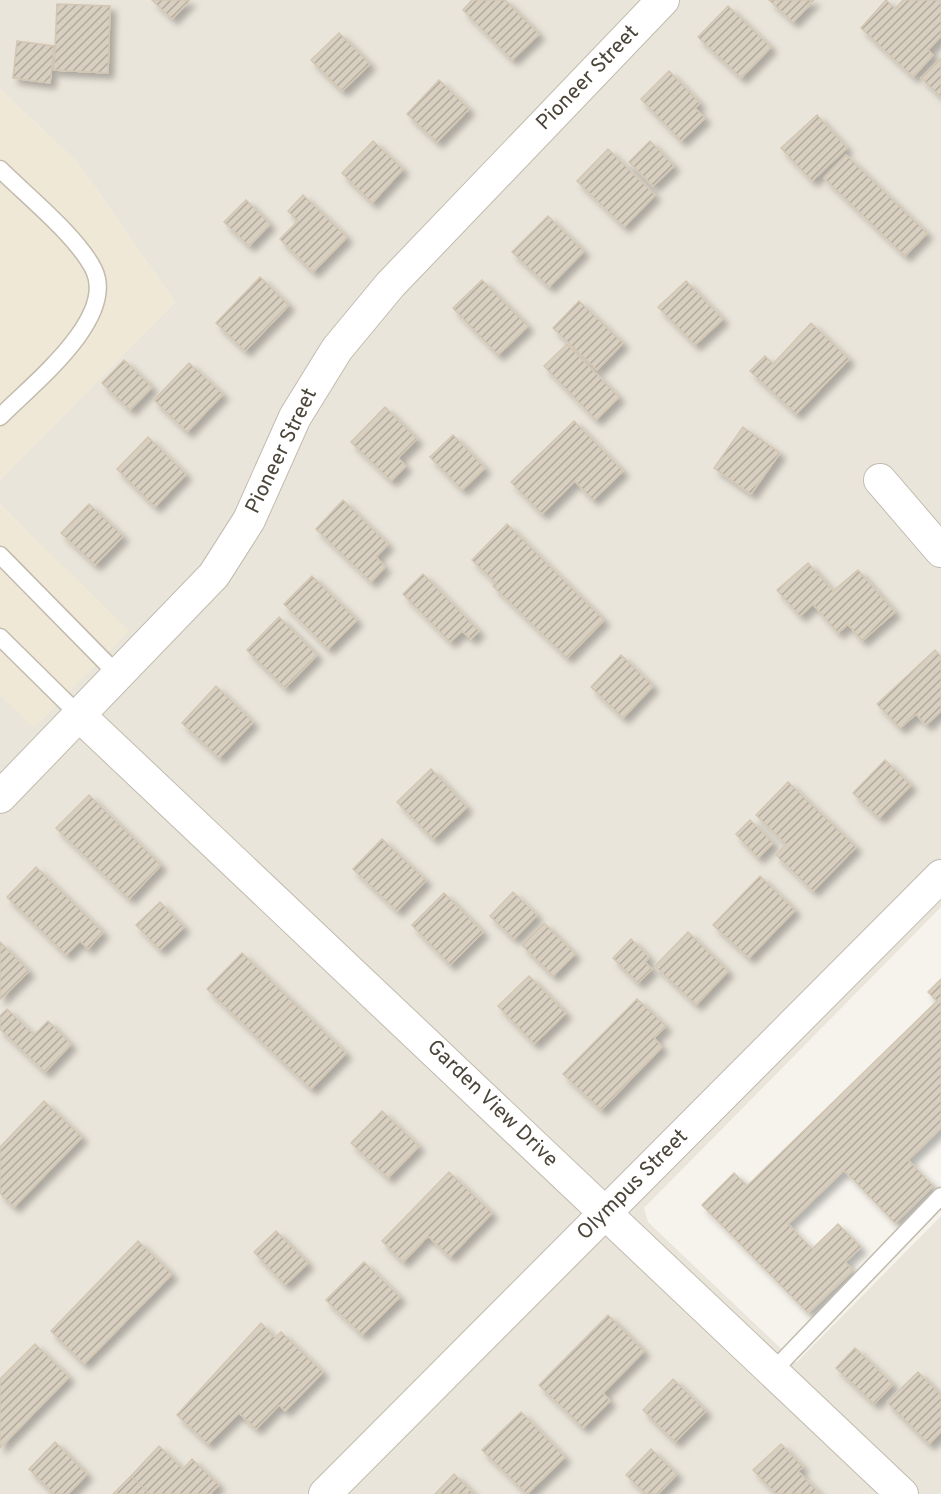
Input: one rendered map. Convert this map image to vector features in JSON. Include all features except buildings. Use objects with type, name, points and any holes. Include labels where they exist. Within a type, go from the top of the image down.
[{"type":"street","name":"Pioneer Street","points":[[0,797],[119,676],[214,574],[249,520],[294,417],[337,349],[390,285],[663,0]]},
{"type":"street","points":[[880,480],[941,551]]},
{"type":"street","name":"Garden View Drive","points":[[80,716],[902,1494]]},
{"type":"street","name":"Olympus Street","points":[[325,1494],[941,876]]},
{"type":"lane","points":[[0,169],[80,249],[95,272],[98,298],[88,323],[72,344],[0,417]]},
{"type":"lane","points":[[0,555],[119,676]]},
{"type":"lane","points":[[0,637],[80,716]]},
{"type":"lane","points":[[772,1371],[941,1196]]},
{"type":"shaded area","points":[[0,0],[941,0],[941,907],[644,1208],[648,1222],[796,1363],[941,1216],[941,1494],[0,1494],[0,695],[34,727],[128,631],[0,504],[0,480],[175,302],[78,163],[0,89]]},
{"type":"shaded area","points":[[0,89],[78,163],[175,302],[0,480]]},
{"type":"shaded area","points":[[0,504],[129,631],[34,728],[0,695]]}]
